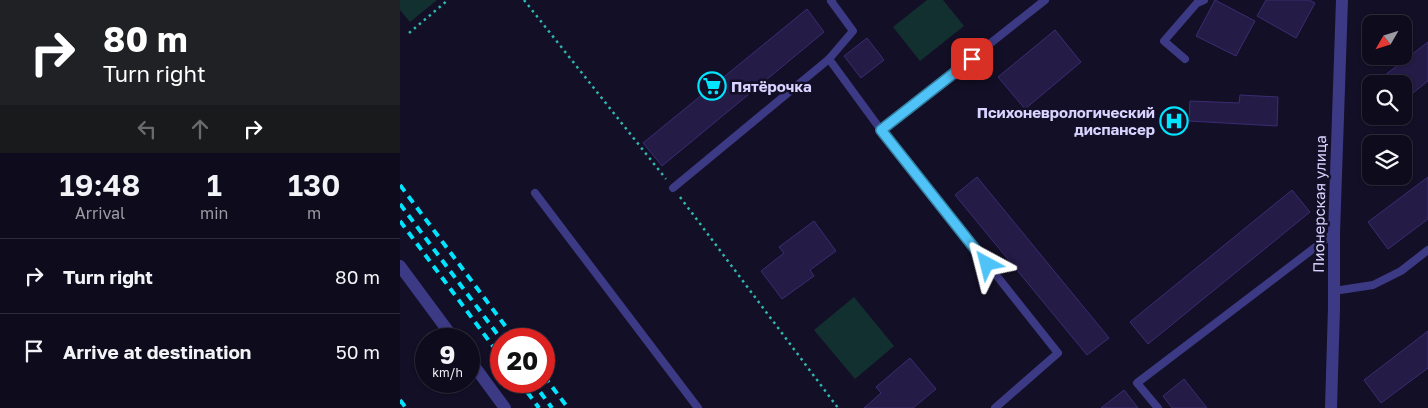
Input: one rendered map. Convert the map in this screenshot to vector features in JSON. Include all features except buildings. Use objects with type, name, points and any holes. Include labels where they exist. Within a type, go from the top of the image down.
[{"type":"street","name":"Пионерская улица","points":[[1331,408],[1334,233],[1342,0]]},
{"type":"street","points":[[400,266],[446,328]]},
{"type":"street","points":[[480,374],[505,408]]},
{"type":"lane","points":[[673,188],[829,60],[853,31],[832,0]]},
{"type":"lane","points":[[881,130],[1045,0]]},
{"type":"lane","points":[[1184,59],[1164,41],[1197,3],[1204,0]]},
{"type":"lane","points":[[829,60],[881,130],[1058,353],[995,408]]},
{"type":"lane","points":[[535,193],[698,408]]},
{"type":"lane","points":[[1158,408],[1137,383],[1334,233]]},
{"type":"lane","points":[[1334,291],[1373,285],[1401,270],[1428,250]]},
{"type":"path","points":[[409,33],[448,0]]},
{"type":"path","points":[[524,0],[673,188],[838,408]]},
{"type":"green space","points":[[400,0],[437,0],[410,22],[400,10]]},
{"type":"green space","points":[[927,0],[943,0],[964,26],[920,61],[893,27]]},
{"type":"green space","points":[[854,297],[894,346],[855,379],[814,330]]},
{"type":"railway","points":[[400,185],[507,328]]},
{"type":"railway","points":[[400,204],[493,328]]},
{"type":"railway","points":[[400,221],[490,342]]},
{"type":"railway","points":[[555,391],[568,408]]},
{"type":"railway","points":[[528,393],[539,408]]},
{"type":"railway","points":[[541,393],[552,408]]},
{"type":"railway","points":[[400,400],[406,408]]},
{"type":"place","name":"Пятёрочка","points":[[712,86]]},
{"type":"place","name":"Психоневрологический диспансер","points":[[1174,121]]},
{"type":"route","points":[[972,59],[881,130],[987,264]]}]
